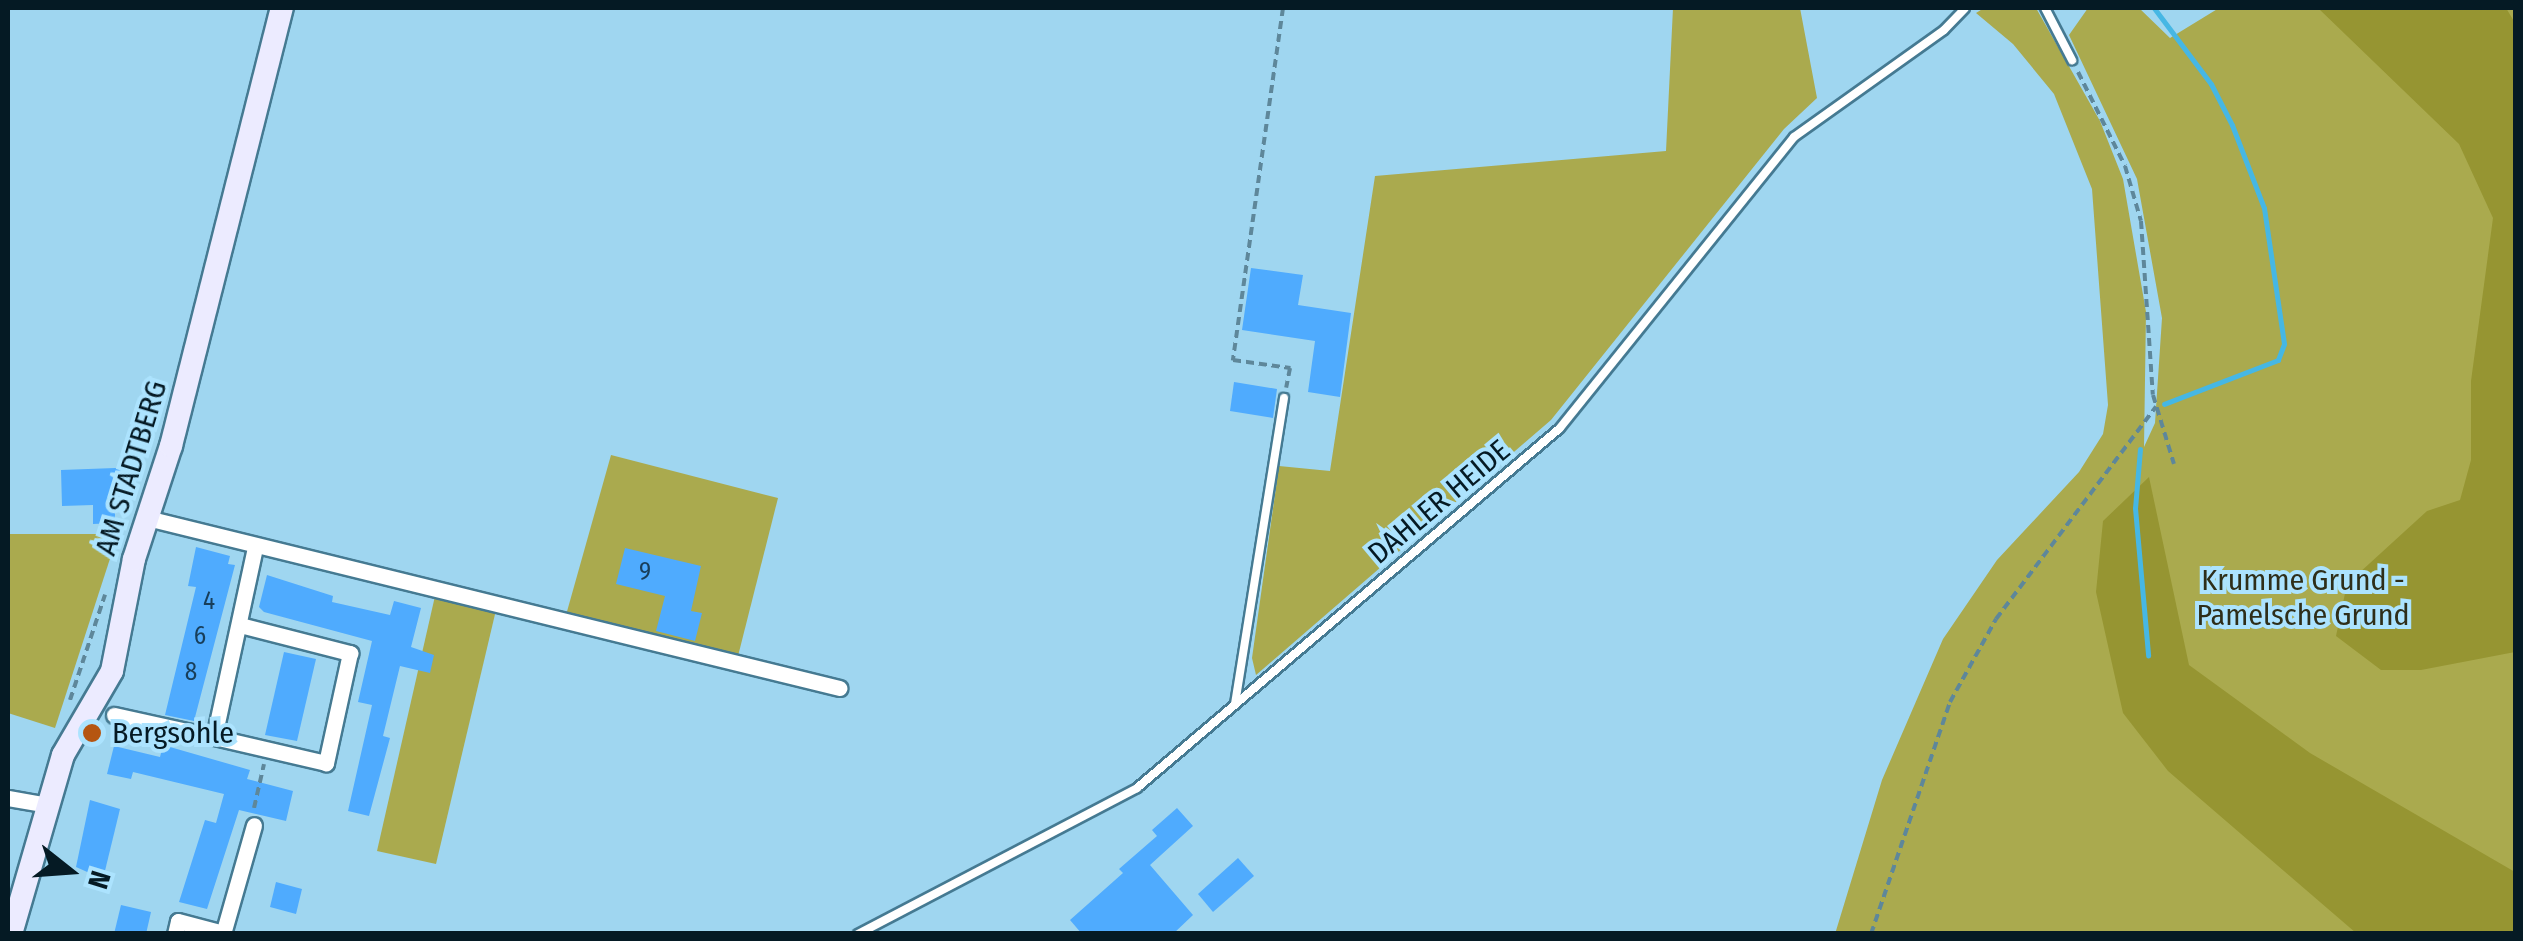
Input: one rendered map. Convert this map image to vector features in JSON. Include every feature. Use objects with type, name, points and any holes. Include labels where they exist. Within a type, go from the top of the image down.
[{"type":"street","name":"AM STADTBERG","points":[[11,934],[63,755],[112,672],[147,518],[282,8]]},
{"type":"street","points":[[147,518],[839,688]]},
{"type":"street","points":[[214,737],[255,547]]},
{"type":"street","points":[[114,714],[326,763],[350,653],[240,625]]},
{"type":"street","points":[[8,798],[47,805]]},
{"type":"street","points":[[174,934],[178,921],[223,933],[254,825]]},
{"type":"lane","name":"DAHLER HEIDE","points":[[858,934],[1137,788],[1560,428],[1794,137],[1949,26],[1966,8]]},
{"type":"lane","points":[[2045,8],[2072,60]]},
{"type":"lane","points":[[1235,705],[1284,398]]},
{"type":"path","points":[[1283,8],[1232,360],[1290,368],[1284,398]]},
{"type":"path","points":[[2072,60],[2120,154],[2141,221],[2156,407],[2174,464]]},
{"type":"path","points":[[1871,934],[1950,702],[1996,618],[2156,407]]},
{"type":"path","points":[[64,717],[106,591]]},
{"type":"path","points":[[254,825],[268,750]]},
{"type":"green space","points":[[1673,8],[1800,8],[1817,98],[1784,129],[1551,420],[1256,675],[1252,658],[1279,466],[1330,471],[1375,176],[1666,151]]},
{"type":"green space","name":"Krumme Grund - Pamelsche Grund","points":[[1984,8],[2036,8],[2100,121],[2123,179],[2146,312],[2144,447],[2155,423],[2162,318],[2137,179],[2069,35],[2088,8],[2139,8],[2170,38],[2219,8],[2515,8],[2515,933],[1835,934],[1882,780],[1943,639],[1997,560],[2079,472],[2103,434],[2108,405],[2092,189],[2054,94],[2013,44],[1976,13]]},
{"type":"green space","points":[[611,455],[778,498],[737,660],[566,615]]},
{"type":"green space","points":[[8,534],[118,534],[55,728],[8,713]]},
{"type":"green space","points":[[435,596],[496,610],[436,864],[377,851]]},
{"type":"shaded area","points":[[2318,8],[2506,8],[2515,23],[2515,652],[2421,670],[2381,670],[2336,636],[2347,584],[2427,511],[2460,500],[2471,460],[2471,381],[2493,218],[2459,144]]},
{"type":"shaded area","points":[[2149,477],[2189,665],[2310,753],[2515,872],[2515,933],[2356,933],[2168,771],[2123,713],[2096,592],[2103,521]]},
{"type":"building","points":[[1251,268],[1303,275],[1298,305],[1351,313],[1340,397],[1308,392],[1315,341],[1242,330]]},
{"type":"building","points":[[1234,382],[1277,389],[1273,418],[1230,411]]},
{"type":"building","points":[[142,467],[139,481],[115,482],[115,523],[93,524],[93,505],[62,506],[61,470]]},
{"type":"building","points":[[196,547],[230,556],[228,564],[235,565],[194,721],[165,715],[196,587],[188,586]]},
{"type":"building","points":[[625,548],[701,566],[691,611],[702,613],[695,641],[656,631],[665,596],[616,584]]},
{"type":"building","points":[[267,575],[333,596],[332,602],[390,615],[394,601],[421,608],[411,647],[434,655],[430,673],[400,666],[383,736],[390,738],[369,816],[348,811],[372,705],[358,702],[372,641],[264,612],[259,607]]},
{"type":"building","points":[[284,652],[316,659],[297,741],[265,735]]},
{"type":"building","points":[[163,745],[250,770],[247,779],[293,791],[286,821],[239,810],[207,909],[179,902],[205,820],[216,823],[224,794],[133,772],[131,779],[107,774],[114,746],[160,757]]},
{"type":"building","points":[[90,800],[120,809],[103,879],[76,867]]},
{"type":"building","points":[[1177,808],[1193,826],[1150,865],[1193,915],[1173,934],[1082,934],[1070,920],[1123,873],[1119,869],[1157,836],[1152,830]]},
{"type":"building","points":[[1238,858],[1254,876],[1213,912],[1198,894]]},
{"type":"building","points":[[276,882],[302,889],[296,914],[270,907]]},
{"type":"building","points":[[121,905],[151,912],[146,934],[114,934]]},
{"type":"waterway","points":[[2154,8],[2211,84],[2232,125],[2264,208],[2284,344],[2278,360],[2164,404]]},
{"type":"waterway","points":[[2140,449],[2135,508],[2148,655]]},
{"type":"place","name":"Bergsohle","points":[[92,733]]}]
